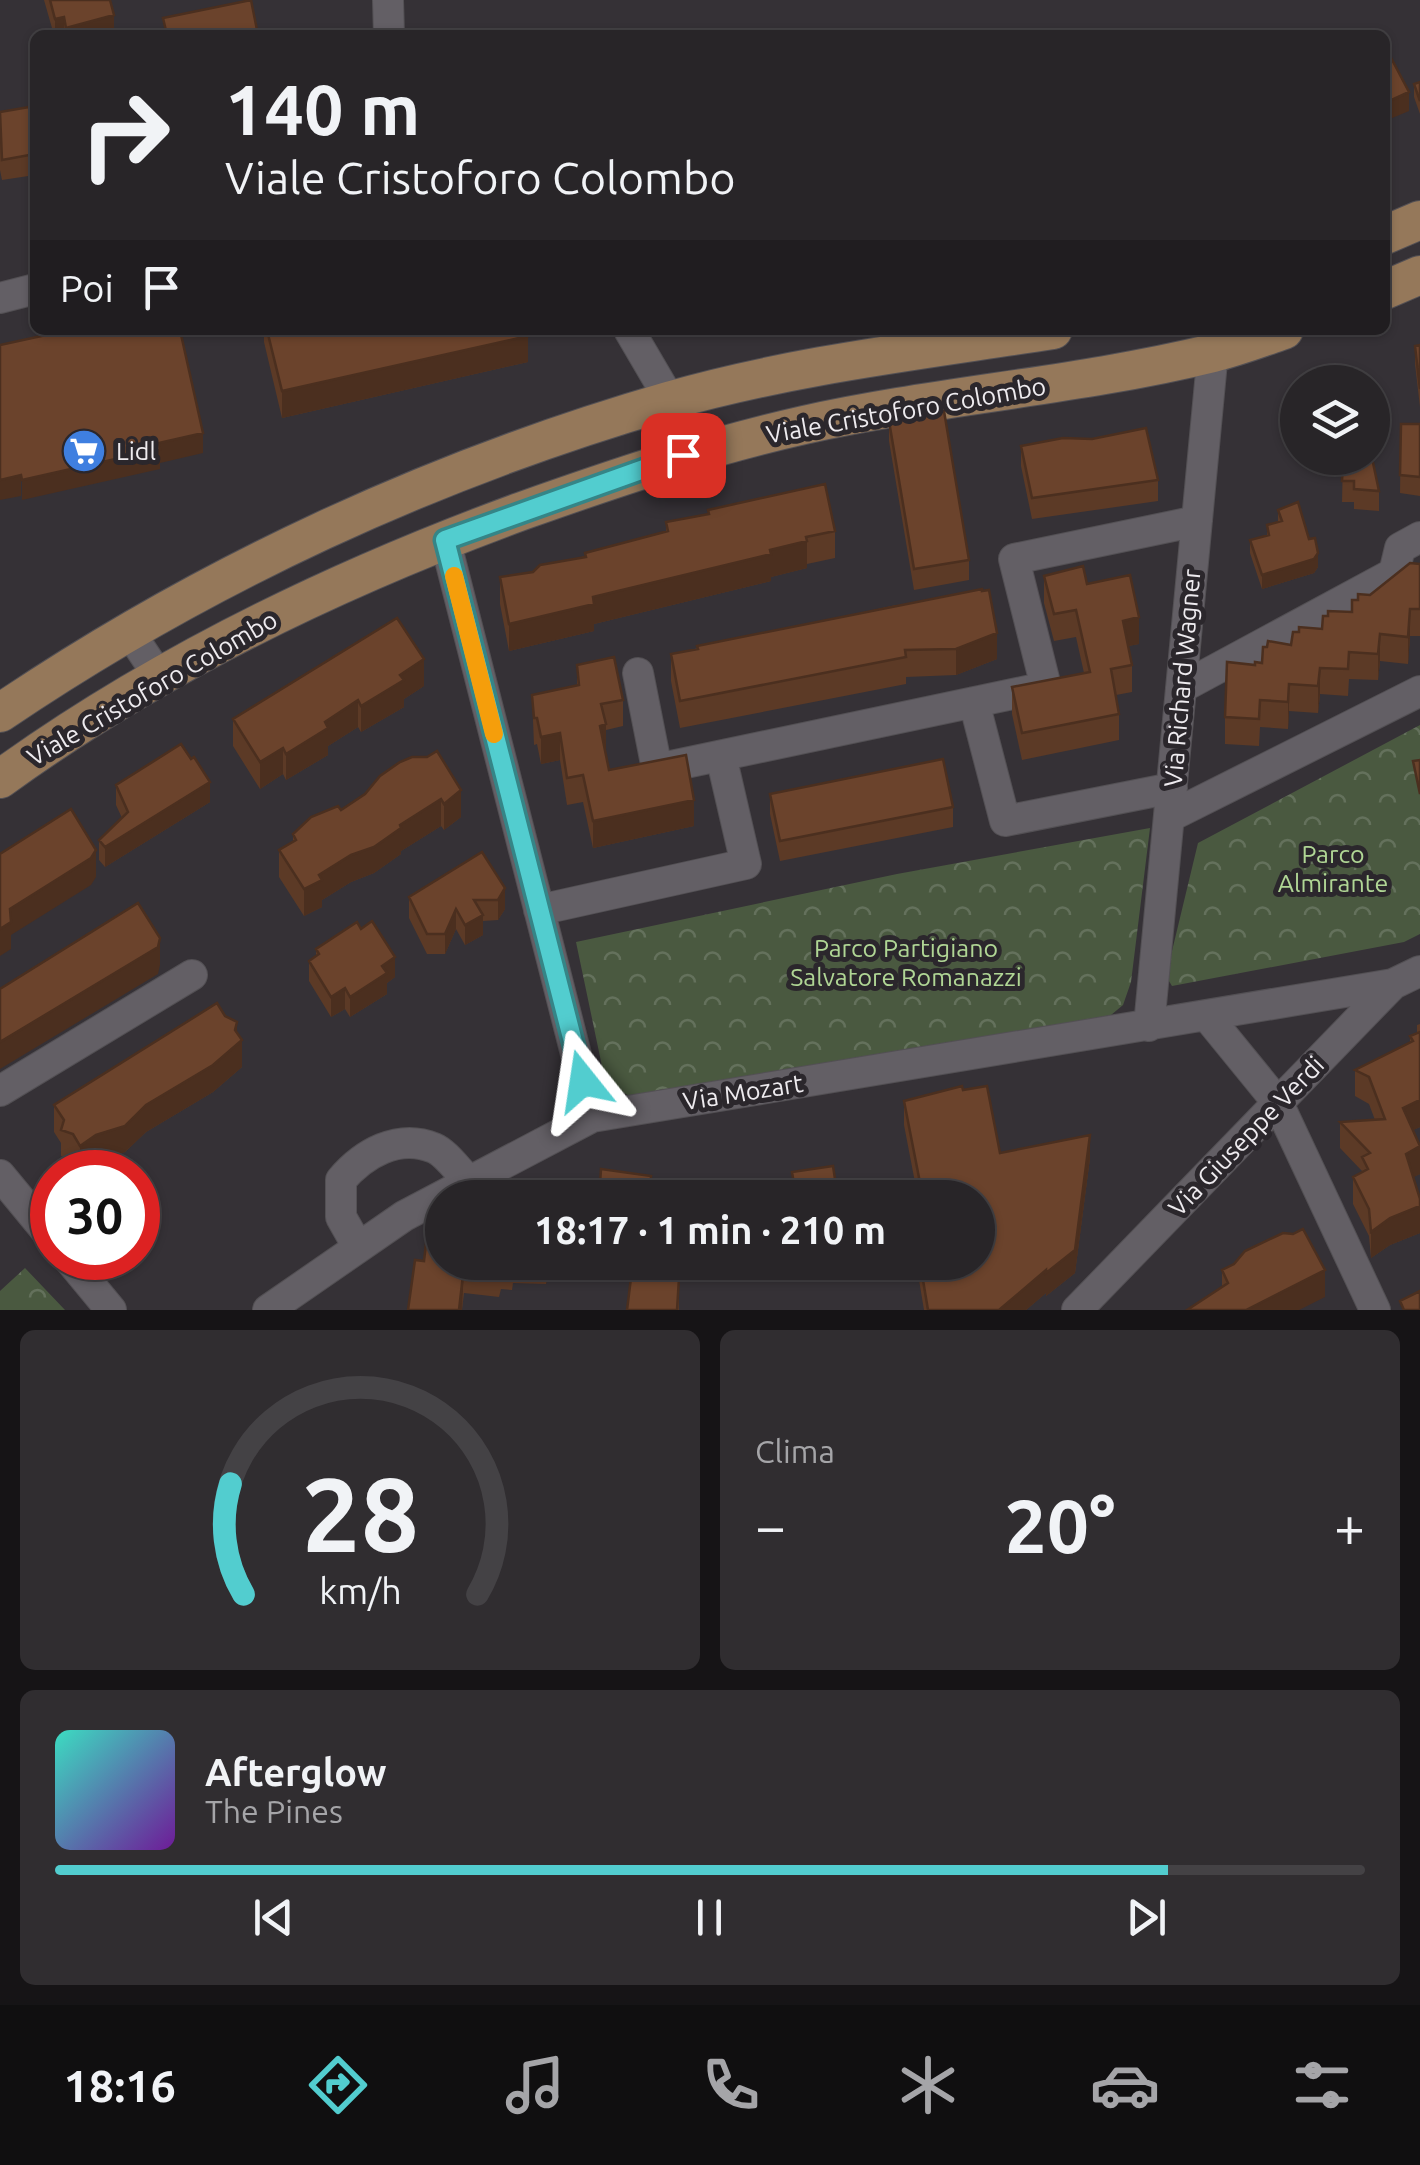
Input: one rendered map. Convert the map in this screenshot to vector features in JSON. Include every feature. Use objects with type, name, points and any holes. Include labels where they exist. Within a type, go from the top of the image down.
[{"type":"main road","points":[[1390,234],[1420,220]]},
{"type":"main road","points":[[1390,288],[1420,275]]},
{"type":"main road","points":[[2,710],[232,574],[410,492],[551,438],[670,400],[799,370],[1022,335]]},
{"type":"main road","name":"Viale Cristoforo Colombo","points":[[0,779],[160,678],[248,628],[445,540],[683,455],[807,424],[1252,335]]},
{"type":"street","points":[[388,0],[389,30]]},
{"type":"street","points":[[0,298],[30,290]]},
{"type":"street","points":[[633,335],[670,400],[683,455]]},
{"type":"street","name":"Via Richard Wagner","points":[[1149,1026],[1214,341]]},
{"type":"street","points":[[638,672],[657,769],[1046,687],[1014,558],[1197,521]]},
{"type":"street","points":[[1181,688],[1394,573],[1400,548],[1420,537]]},
{"type":"street","points":[[445,540],[592,1117]]},
{"type":"street","points":[[130,633],[160,678]]},
{"type":"street","points":[[974,702],[1005,821],[1170,802],[1420,690]]},
{"type":"street","points":[[539,910],[746,864],[721,756]]},
{"type":"street","points":[[0,1091],[192,975]]},
{"type":"street","name":"Via Mozart","points":[[472,1180],[592,1117],[1149,1026],[1406,977]]},
{"type":"street","name":"Via Giuseppe Verdi","points":[[1077,1310],[1406,977]]},
{"type":"street","points":[[1207,1016],[1278,1103],[1375,1310]]},
{"type":"street","points":[[358,1247],[341,1218],[340,1180],[355,1162],[374,1149],[404,1144],[435,1148],[469,1180]]},
{"type":"street","points":[[0,1175],[30,1211]]},
{"type":"street","name":"Via Mozart","points":[[268,1310],[425,1205]]},
{"type":"street","points":[[87,1280],[112,1310]]},
{"type":"green space","name":"Parco Almirante","points":[[1420,725],[1420,934],[1404,942],[1172,986],[1166,976],[1198,843]]},
{"type":"green space","name":"Parco Partigiano Salvatore Romanazzi","points":[[1150,828],[1131,982],[1123,1005],[1111,1015],[637,1101],[618,1089],[603,1071],[576,942],[897,874]]},
{"type":"green space","points":[[25,1268],[30,1280],[36,1280],[65,1310],[0,1310],[0,1291]]},
{"type":"building","points":[[50,0],[110,0],[114,15],[66,28],[64,17],[55,19]]},
{"type":"building","points":[[251,0],[257,30],[166,30],[163,18]]},
{"type":"building","points":[[1390,56],[1409,92],[1390,101]]},
{"type":"building","points":[[30,107],[30,155],[2,160],[0,112]]},
{"type":"building","points":[[46,335],[181,335],[203,433],[159,443],[160,449],[22,480],[21,475],[0,480],[0,345]]},
{"type":"building","points":[[268,335],[528,336],[282,391]]},
{"type":"building","points":[[1420,345],[1420,389],[1415,346]]},
{"type":"building","points":[[944,411],[969,560],[914,569],[889,421]]},
{"type":"building","points":[[1401,424],[1420,424],[1420,477],[1400,475]]},
{"type":"building","points":[[1146,428],[1158,480],[1032,498],[1021,446],[1063,438],[1092,439]]},
{"type":"building","points":[[1342,475],[1376,475],[1379,491],[1354,489],[1354,481],[1342,481]]},
{"type":"building","points":[[825,484],[835,531],[806,537],[807,541],[770,550],[771,554],[593,597],[594,604],[509,624],[500,577],[533,572],[540,565],[586,557],[585,553],[668,531],[666,522]]},
{"type":"building","points":[[1298,502],[1309,539],[1315,538],[1318,553],[1314,559],[1262,575],[1250,540],[1269,535],[1267,525],[1282,521],[1278,510]]},
{"type":"building","points":[[1410,563],[1420,564],[1420,609],[1410,609],[1408,637],[1380,634],[1378,654],[1349,652],[1348,669],[1320,668],[1318,686],[1289,684],[1288,702],[1260,700],[1259,719],[1225,717],[1227,662],[1262,663],[1263,647],[1267,647],[1268,641],[1291,645],[1293,632],[1299,632],[1299,627],[1322,629],[1323,616],[1328,616],[1328,611],[1352,612],[1352,600],[1358,600],[1358,594],[1370,595]]},
{"type":"building","points":[[1083,566],[1087,584],[1130,575],[1139,617],[1123,621],[1132,665],[1111,669],[1119,714],[1022,733],[1012,687],[1090,672],[1076,610],[1054,614],[1044,576]]},
{"type":"building","points":[[989,590],[997,633],[956,649],[905,650],[906,657],[680,701],[671,654]]},
{"type":"building","points":[[397,618],[424,659],[400,675],[404,680],[361,706],[358,700],[325,722],[328,728],[286,754],[283,748],[260,762],[233,719]]},
{"type":"building","points":[[614,657],[623,700],[601,704],[606,724],[600,726],[609,770],[686,755],[694,800],[593,821],[583,775],[567,778],[560,733],[541,737],[532,695],[579,685],[577,665]]},
{"type":"building","points":[[181,744],[210,782],[105,847],[99,840],[128,812],[116,785]]},
{"type":"building","points":[[437,751],[461,790],[444,804],[441,799],[400,825],[374,847],[351,855],[319,875],[322,880],[304,889],[279,850],[296,840],[293,834],[311,817],[338,806],[341,810],[365,794],[380,776],[400,762]]},
{"type":"building","points":[[943,759],[953,807],[780,841],[770,794]]},
{"type":"building","points":[[1420,760],[1420,794],[1413,761]]},
{"type":"building","points":[[71,809],[96,850],[91,858],[10,909],[11,922],[0,929],[0,854]]},
{"type":"building","points":[[482,852],[505,888],[498,900],[474,900],[483,915],[465,925],[456,909],[445,934],[427,934],[409,897]]},
{"type":"building","points":[[138,903],[160,938],[158,947],[0,1042],[0,989]]},
{"type":"building","points":[[372,921],[395,957],[382,966],[387,973],[350,997],[345,988],[331,997],[309,961],[319,954],[316,949],[357,922],[361,929]]},
{"type":"building","points":[[217,1003],[225,1016],[237,1022],[235,1030],[242,1040],[213,1065],[146,1105],[125,1126],[96,1135],[80,1146],[73,1134],[61,1130],[64,1120],[54,1105]]},
{"type":"building","points":[[1420,1032],[1420,1100],[1403,1108],[1420,1146],[1406,1154],[1420,1206],[1390,1218],[1371,1232],[1369,1209],[1353,1177],[1368,1169],[1362,1157],[1370,1153],[1340,1122],[1385,1119],[1369,1077],[1355,1070],[1413,1041],[1410,1036]]},
{"type":"building","points":[[962,1086],[963,1090],[987,1086],[1000,1153],[1090,1135],[1075,1250],[999,1310],[928,1310],[923,1280],[995,1280],[995,1180],[919,1180],[904,1101]]},
{"type":"building","points":[[833,1166],[835,1180],[793,1180],[792,1172]]},
{"type":"building","points":[[601,1169],[651,1176],[651,1180],[600,1180]]},
{"type":"building","points":[[1303,1229],[1325,1270],[1246,1310],[1187,1310],[1228,1283],[1222,1270],[1234,1264],[1245,1251],[1283,1233]]},
{"type":"building","points":[[425,1252],[425,1280],[462,1280],[459,1310],[408,1310],[415,1260],[424,1261]]},
{"type":"building","points":[[631,1280],[679,1280],[677,1310],[627,1310]]},
{"type":"building","points":[[1420,1291],[1420,1310],[1404,1310],[1400,1301]]},
{"type":"slow traffic","points":[[454,576],[494,734]]},
{"type":"place","name":"Lidl","points":[[84,451]]},
{"type":"route","points":[[583,1081],[445,540],[683,455]]}]
